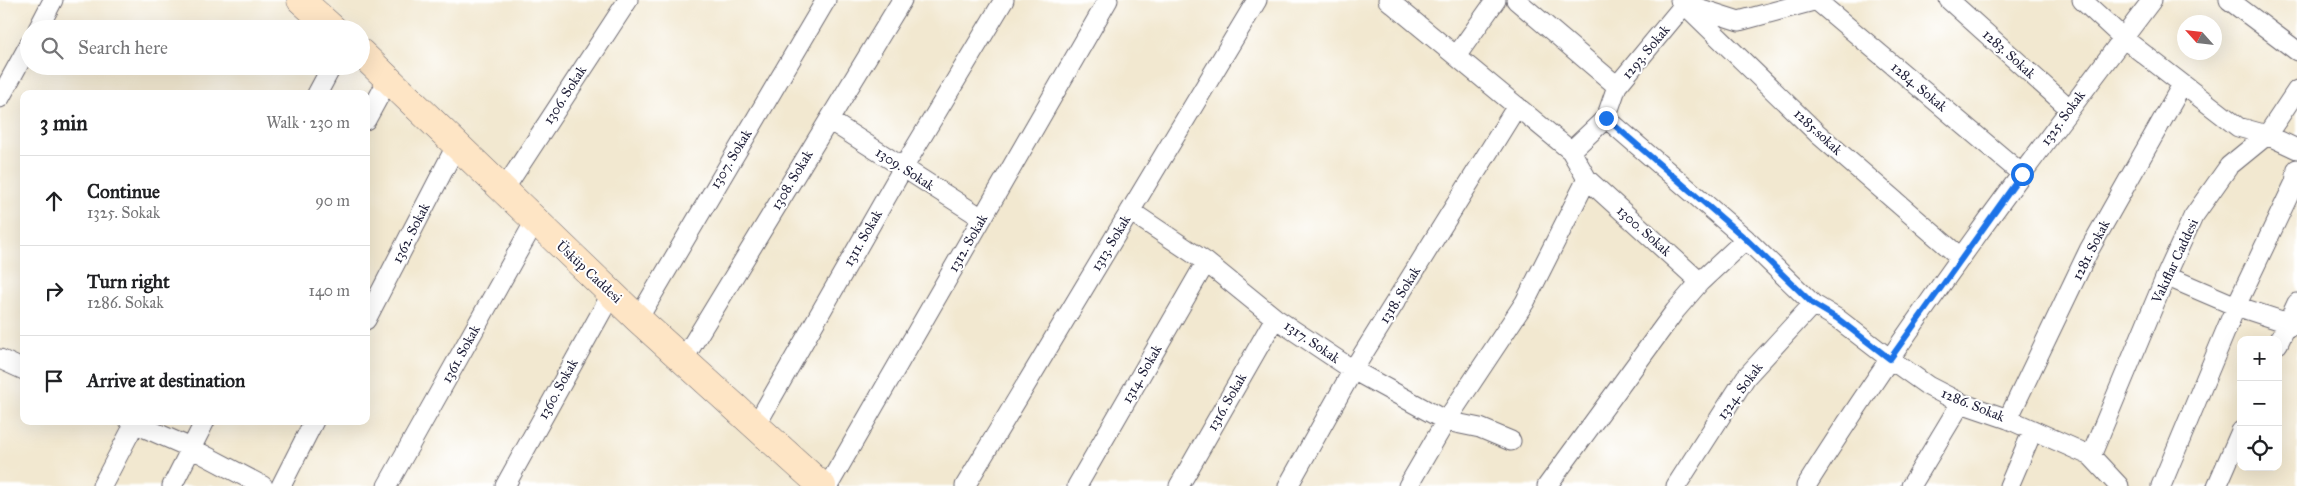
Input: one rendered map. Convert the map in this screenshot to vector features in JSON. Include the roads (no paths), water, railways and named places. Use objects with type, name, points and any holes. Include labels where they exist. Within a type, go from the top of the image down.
[{"type":"street","points":[[43,20],[54,0]]},
{"type":"street","points":[[301,0],[323,20]]},
{"type":"street","name":"1306. Sokak","points":[[502,190],[628,0]]},
{"type":"street","name":"1307. Sokak","points":[[638,319],[826,0]]},
{"type":"street","name":"1308. Sokak","points":[[683,360],[902,0]]},
{"type":"street","name":"1311. Sokak","points":[[755,427],[903,168],[1004,0]]},
{"type":"street","name":"1312. Sokak","points":[[828,486],[1108,0]]},
{"type":"street","name":"1313. Sokak","points":[[965,486],[1257,0]]},
{"type":"street","points":[[1388,0],[1571,151]]},
{"type":"street","points":[[1457,55],[1496,0]]},
{"type":"street","points":[[1516,0],[1617,86]]},
{"type":"street","points":[[1685,1],[1739,21],[1817,0]]},
{"type":"street","name":"1284. Sokak","points":[[1817,0],[2022,174]]},
{"type":"street","name":"1283. Sokak","points":[[1949,0],[2069,108]]},
{"type":"street","points":[[2082,0],[2123,38],[2238,127],[2267,135],[2297,149]]},
{"type":"street","name":"1325. Sokak","points":[[1806,486],[1860,400],[1961,258],[2069,108],[2152,0]]},
{"type":"street","points":[[2229,0],[2297,51]]},
{"type":"street","name":"1293. Sokak","points":[[1571,151],[1606,118],[1617,86],[1685,1]]},
{"type":"street","name":"1285.sokak","points":[[1685,1],[1818,134],[1961,258]]},
{"type":"street","points":[[0,98],[20,61]]},
{"type":"street","name":"Üsküp Caddesi","points":[[370,61],[456,146],[612,292],[638,319],[822,486]]},
{"type":"street","points":[[319,90],[327,75]]},
{"type":"street","points":[[370,113],[389,78]]},
{"type":"street","name":"1281. Sokak","points":[[2008,419],[2089,250],[2182,85]]},
{"type":"street","name":"Vakıflar Caddesi","points":[[2091,456],[2166,276],[2194,217],[2229,166],[2267,135],[2297,90]]},
{"type":"street","name":"1318. Sokak","points":[[1288,486],[1353,370],[1517,106]]},
{"type":"street","name":"1286. Sokak","points":[[1606,118],[1746,239],[1813,304],[1838,319],[1928,386],[1961,403],[2008,419],[2091,456],[2116,485]]},
{"type":"street","name":"1309. Sokak","points":[[829,120],[982,218]]},
{"type":"street","name":"1362. Sokak","points":[[370,312],[456,146]]},
{"type":"street","name":"1300. Sokak","points":[[1571,151],[1587,179],[1700,282]]},
{"type":"street","points":[[2161,486],[2236,306],[2295,182],[2297,169]]},
{"type":"street","points":[[1408,486],[1446,421],[1525,302],[1587,179]]},
{"type":"street","name":"1317. Sokak","points":[[1130,211],[1206,262],[1275,318],[1353,370],[1446,421],[1480,428],[1511,442]]},
{"type":"street","name":"1361. Sokak","points":[[387,486],[535,221]]},
{"type":"street","points":[[1547,486],[1675,311],[1700,282],[1746,239]]},
{"type":"street","name":"1314. Sokak","points":[[1077,486],[1206,262]]},
{"type":"street","points":[[2166,276],[2236,306],[2292,324]]},
{"type":"street","name":"1360. Sokak","points":[[505,486],[612,292]]},
{"type":"street","points":[[2282,338],[2292,324],[2297,303]]},
{"type":"street","name":"1324. Sokak","points":[[1676,486],[1746,377],[1813,304]]},
{"type":"street","name":"1316. Sokak","points":[[1179,486],[1275,318]]},
{"type":"street","points":[[0,359],[20,368]]},
{"type":"street","points":[[1911,486],[1961,403]]},
{"type":"street","points":[[102,486],[132,425]]},
{"type":"street","points":[[140,425],[191,448],[263,486]]},
{"type":"street","points":[[172,486],[203,425]]},
{"type":"street","points":[[281,486],[312,425]]},
{"type":"street","points":[[2008,486],[2032,430]]},
{"type":"street","points":[[2217,486],[2237,440]]}]
